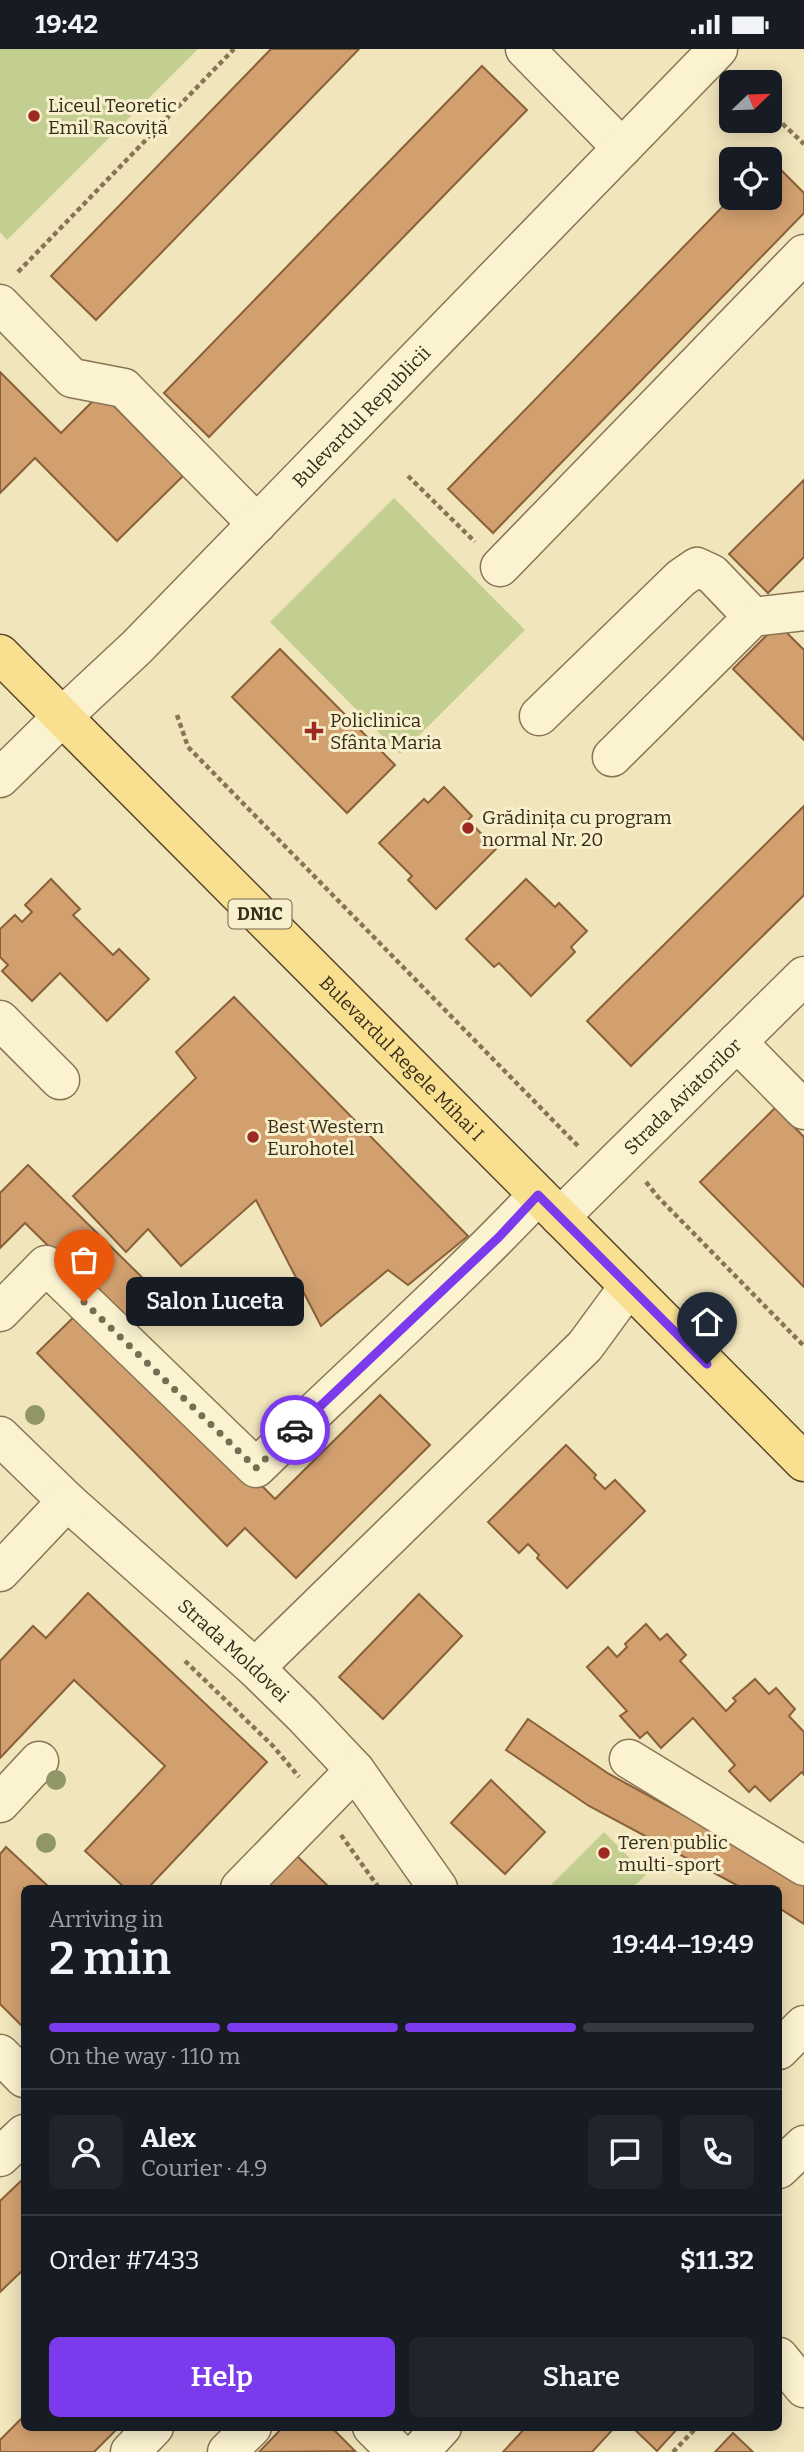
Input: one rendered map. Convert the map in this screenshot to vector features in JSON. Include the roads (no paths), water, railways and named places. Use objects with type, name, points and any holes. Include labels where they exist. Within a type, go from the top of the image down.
[{"type":"main road","name":"Bulevardul Regele Mihai I","points":[[0,654],[804,1462]]},
{"type":"street","points":[[525,49],[622,148]]},
{"type":"street","name":"Bulevardul Republicii","points":[[0,778],[137,647],[718,49]]},
{"type":"street","points":[[500,567],[804,254]]},
{"type":"street","points":[[5,292],[72,378],[124,388],[257,524]]},
{"type":"street","points":[[539,716],[681,578],[697,567],[712,574],[753,617]]},
{"type":"street","points":[[612,757],[753,617],[804,611]]},
{"type":"street","name":"Strada Aviatorilor","points":[[0,1312],[46,1265],[256,1468],[499,1237],[624,1154],[804,976]]},
{"type":"street","points":[[0,1020],[60,1080]]},
{"type":"street","points":[[737,1042],[804,1110]]},
{"type":"street","points":[[255,1668],[585,1346],[629,1286]]},
{"type":"street","name":"Strada Moldovei","points":[[0,1436],[67,1501],[255,1668],[303,1715],[355,1770],[436,1885]]},
{"type":"street","points":[[0,1572],[67,1501]]},
{"type":"street","points":[[629,1759],[804,1866]]},
{"type":"street","points":[[0,1803],[39,1761]]},
{"type":"street","points":[[243,1885],[355,1770]]},
{"type":"street","points":[[782,2047],[804,2025]]},
{"type":"street","points":[[0,2054],[21,2075]]},
{"type":"street","points":[[0,2157],[21,2137]]},
{"type":"street","points":[[782,2166],[804,2144]]},
{"type":"street","points":[[782,2361],[804,2388]]},
{"type":"street","points":[[130,2452],[150,2431]]},
{"type":"street","points":[[227,2452],[248,2431]]},
{"type":"street","points":[[376,2431],[397,2452]]},
{"type":"street","points":[[419,2452],[438,2431]]},
{"type":"place","name":"Liceul Teoretic Emil Racoviță","points":[[34,116]]},
{"type":"place","name":"Policlinica Sfânta Maria","points":[[314,731]]},
{"type":"place","name":"Grădinița cu program normal Nr. 20","points":[[468,828]]},
{"type":"place","name":"Best Western Eurohotel","points":[[253,1137]]},
{"type":"place","name":"Salon Luceta","points":[[84,1302]]},
{"type":"place","name":"Teren public multi-sport","points":[[604,1853]]}]
